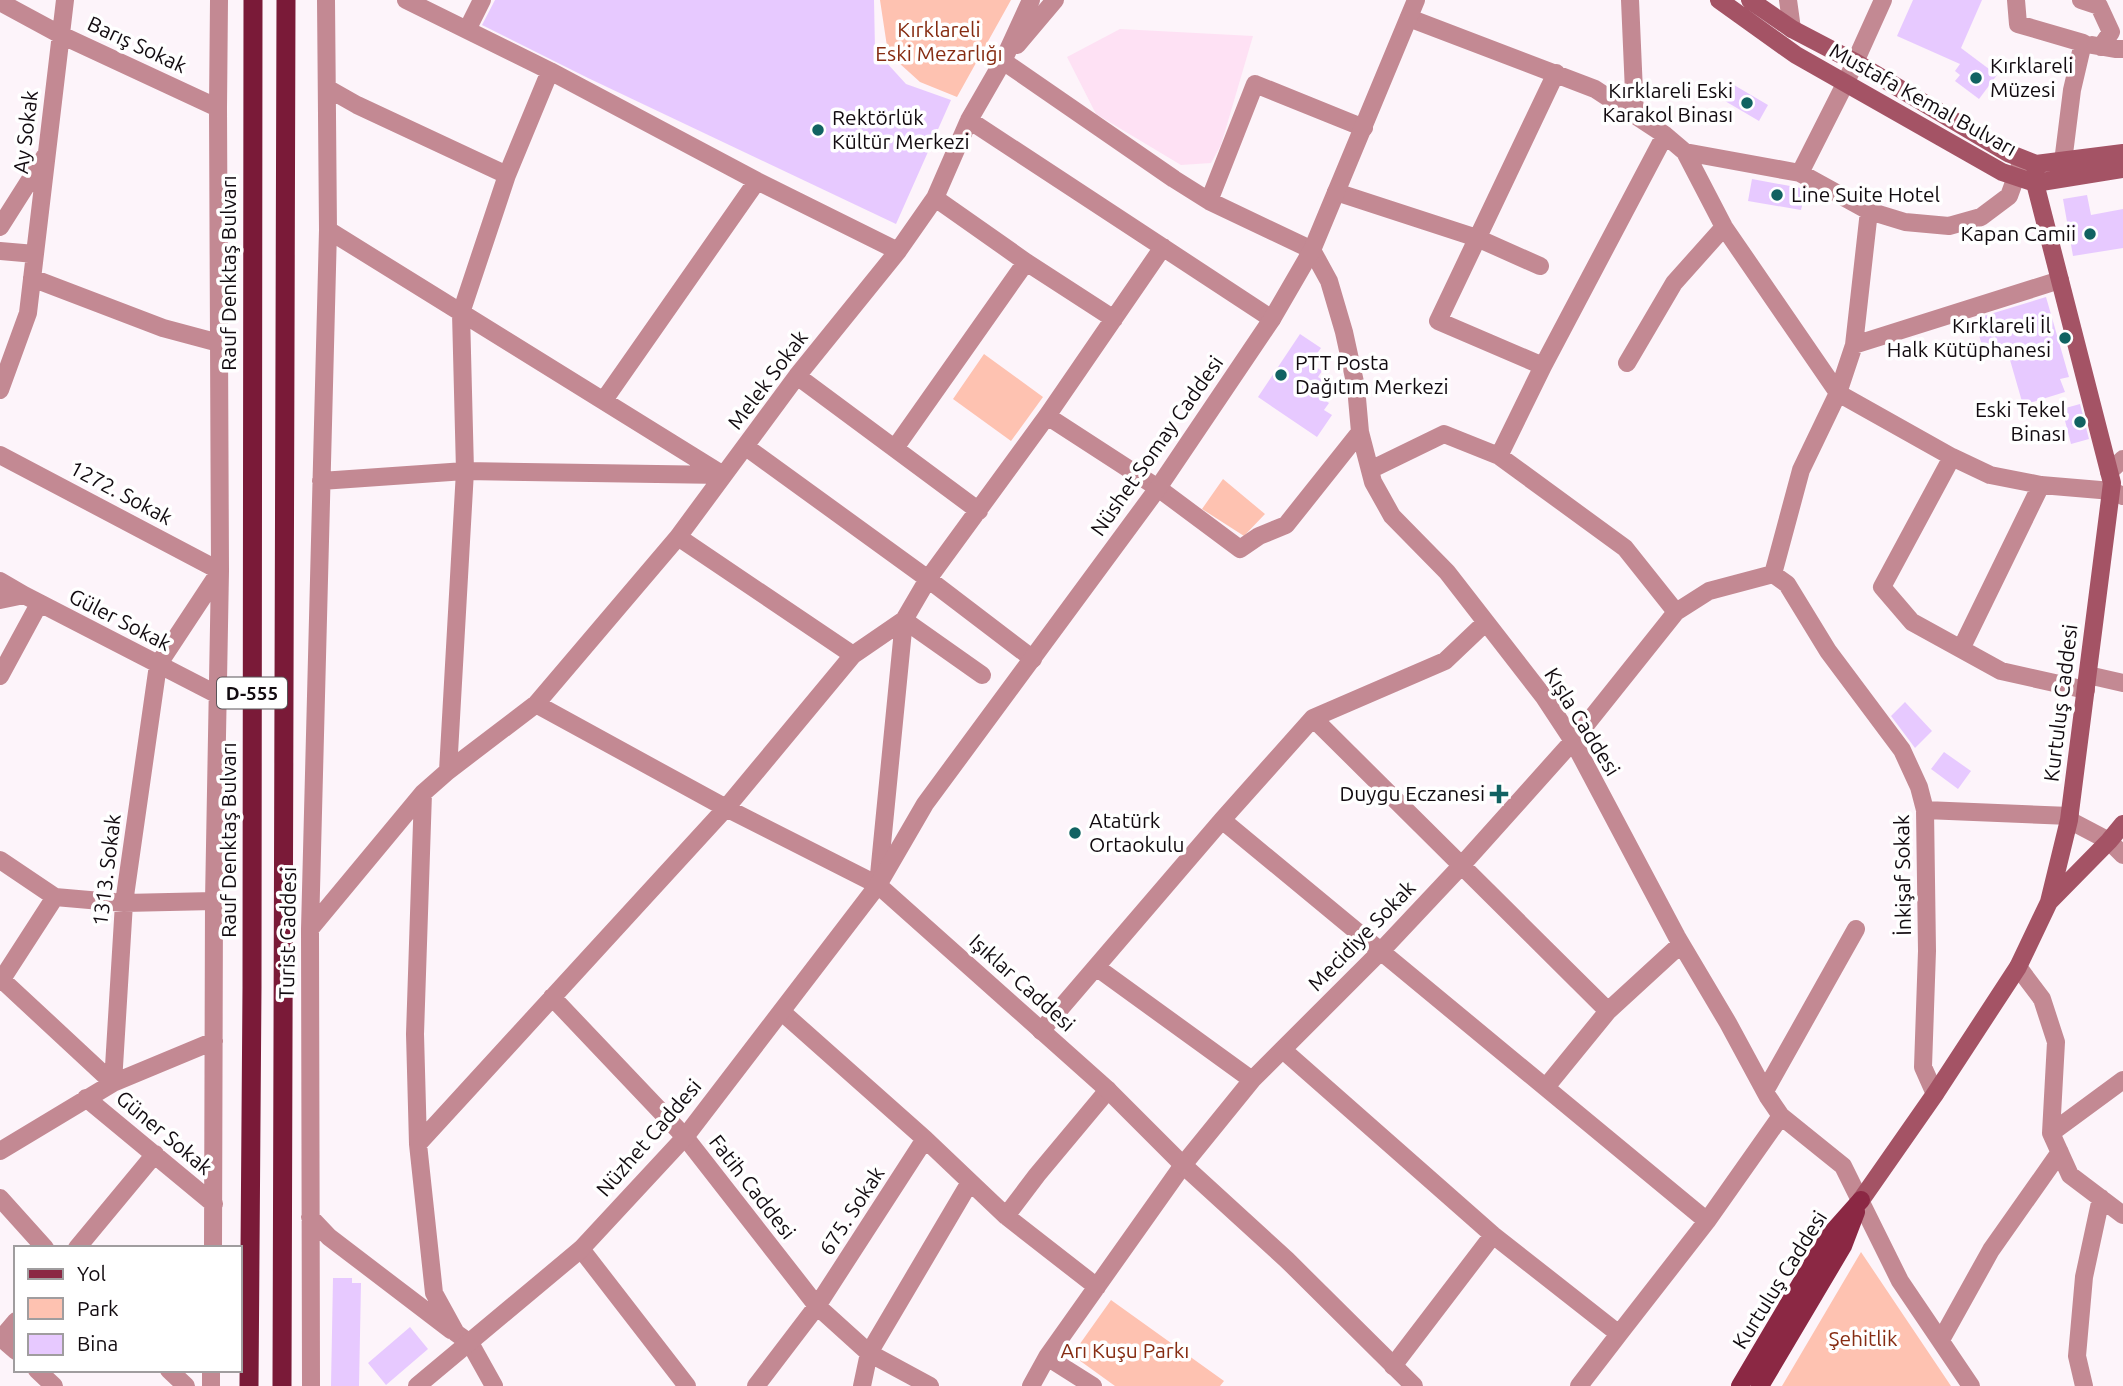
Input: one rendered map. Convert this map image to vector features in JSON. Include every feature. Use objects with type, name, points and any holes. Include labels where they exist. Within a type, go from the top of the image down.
[{"type":"highway","name":"Rauf Denktaş Bulvarı","points":[[249,1386],[253,0]]},
{"type":"highway","name":"D-555","points":[[282,1386],[286,0]]},
{"type":"main road","name":"Mustafa Kemal Bulvarı","points":[[1719,0],[1796,55],[2002,172],[2035,183],[2123,169]]},
{"type":"main road","name":"Mustafa Kemal Bulvarı","points":[[1750,0],[1792,29],[1855,62],[2008,153],[2029,162],[2063,162],[2123,153]]},
{"type":"main road","name":"Kurtuluş Caddesi","points":[[1740,1386],[1829,1236],[1861,1200],[1936,1094],[2018,967],[2049,902],[2070,818],[2087,682],[2117,494],[2029,162]]},
{"type":"main road","points":[[2049,902],[2123,824]]},
{"type":"main road","name":"Kurtuluş Caddesi","points":[[1760,1386],[1843,1246],[1861,1200]]},
{"type":"street","name":"Ay Sokak","points":[[0,390],[28,313],[65,0]]},
{"type":"street","name":"Rauf Denktaş Bulvarı","points":[[213,1246],[214,901],[220,571],[219,0]]},
{"type":"street","name":"Turist Caddesi","points":[[311,1386],[310,929],[328,230],[326,0]]},
{"type":"street","points":[[406,0],[550,71],[757,181],[898,251]]},
{"type":"street","points":[[467,30],[482,0]]},
{"type":"street","name":"Melek Sokak","points":[[310,929],[423,793],[536,704],[678,537],[797,376],[898,251],[935,198],[969,120],[1003,61],[1031,0]]},
{"type":"street","name":"Melek Sokak","points":[[1003,61],[1055,0]]},
{"type":"street","name":"Nüshet Somay Caddesi","points":[[878,885],[925,804],[1158,488],[1272,319],[1312,250],[1416,0]]},
{"type":"street","points":[[1630,0],[1635,115]]},
{"type":"street","points":[[1788,0],[1792,29]]},
{"type":"street","points":[[1800,173],[1846,82],[1883,0]]},
{"type":"street","points":[[2016,0],[2018,24],[2083,43],[2123,49]]},
{"type":"street","points":[[2081,0],[2099,6],[2111,32],[2101,47]]},
{"type":"street","name":"Barış Sokak","points":[[0,2],[61,35],[218,108]]},
{"type":"street","points":[[1409,18],[1595,89],[1665,135],[1685,152],[1724,226],[1838,393],[1952,457],[1990,475],[2041,485],[2117,494]]},
{"type":"street","points":[[2063,162],[2072,90],[2083,43]]},
{"type":"street","points":[[1003,61],[1209,201],[1312,250]]},
{"type":"street","points":[[448,771],[465,471],[461,313],[506,175],[550,71]]},
{"type":"street","points":[[1543,366],[1438,321],[1556,73]]},
{"type":"street","points":[[1209,201],[1255,84],[1364,128]]},
{"type":"street","points":[[327,88],[357,105],[506,175]]},
{"type":"street","points":[[969,120],[1272,319]]},
{"type":"street","points":[[1499,456],[1543,366],[1665,135]]},
{"type":"street","points":[[0,227],[47,152]]},
{"type":"street","points":[[1685,152],[1800,173],[1869,211],[1905,222],[1949,226],[1981,217],[2008,196],[2016,177],[2029,162]]},
{"type":"street","points":[[604,400],[757,181]]},
{"type":"street","points":[[1336,192],[1477,238],[1540,266]]},
{"type":"street","points":[[935,198],[1114,319]]},
{"type":"street","points":[[1773,574],[1801,470],[1838,393],[1854,345],[1869,211]]},
{"type":"street","points":[[1627,363],[1674,283],[1724,226]]},
{"type":"street","points":[[328,230],[723,475]]},
{"type":"street","points":[[418,1144],[726,808],[853,655],[904,620],[929,579],[1163,247]]},
{"type":"street","name":"Kışla Caddesi","points":[[1312,250],[1329,281],[1344,332],[1356,387],[1360,432],[1373,482],[1392,516],[1447,572],[1544,697],[1573,741],[1681,944],[1765,1091],[1781,1116],[1843,1166],[1900,1281],[1971,1386]]},
{"type":"street","points":[[0,251],[35,254]]},
{"type":"street","points":[[895,448],[1026,262]]},
{"type":"street","points":[[32,278],[163,328],[219,342]]},
{"type":"street","points":[[1854,345],[2060,280]]},
{"type":"street","points":[[797,376],[979,511]]},
{"type":"street","points":[[1047,415],[1158,488],[1240,549],[1259,536],[1286,525],[1360,432]]},
{"type":"street","points":[[1370,470],[1444,434],[1499,456],[1625,548],[1676,612]]},
{"type":"street","points":[[746,447],[929,579],[1033,659]]},
{"type":"street","name":"1272. Sokak","points":[[0,455],[220,571]]},
{"type":"street","points":[[1952,457],[1882,587],[1912,622],[2001,671],[2087,682],[2123,683]]},
{"type":"street","points":[[2109,472],[2123,458]]},
{"type":"street","points":[[321,481],[465,471],[723,475]]},
{"type":"street","points":[[1961,649],[2041,485]]},
{"type":"street","points":[[678,537],[853,655]]},
{"type":"street","points":[[158,665],[220,571]]},
{"type":"street","name":"Mecidiye Sokak","points":[[1031,1386],[1047,1357],[1183,1165],[1252,1080],[1381,951],[1461,866],[1573,741],[1676,612],[1709,591],[1773,574]]},
{"type":"street","name":"İnkişaf Sokak","points":[[1773,574],[1787,584],[1828,651],[1902,750],[1919,787],[1925,810],[1927,951],[1923,1067],[1936,1094]]},
{"type":"street","name":"Güler Sokak","points":[[0,581],[218,695]]},
{"type":"street","points":[[0,600],[23,595]]},
{"type":"street","points":[[0,676],[40,604]]},
{"type":"street","points":[[904,620],[982,675]]},
{"type":"street","points":[[878,885],[904,620]]},
{"type":"street","points":[[1041,1031],[1313,718],[1445,662],[1485,623]]},
{"type":"street","name":"1313. Sokak","points":[[113,1083],[124,903],[158,665]]},
{"type":"street","name":"Işıklar Caddesi","points":[[536,704],[726,808],[878,885],[1108,1090],[1183,1165],[1287,1260],[1413,1386]]},
{"type":"street","points":[[1313,718],[1608,1011]]},
{"type":"street","points":[[423,793],[415,1034],[418,1144],[433,1293],[494,1386]]},
{"type":"street","points":[[1925,810],[2070,818],[2109,841],[2123,855]]},
{"type":"street","points":[[1222,820],[1707,1221]]},
{"type":"street","points":[[0,860],[55,897],[124,903],[214,901]]},
{"type":"street","name":"Nüzhet Caddesi","points":[[417,1386],[463,1338],[581,1249],[685,1137],[878,885]]},
{"type":"street","points":[[55,897],[1,980],[113,1083]]},
{"type":"street","points":[[1765,1091],[1856,929]]},
{"type":"street","points":[[1546,1087],[1608,1011],[1681,944]]},
{"type":"street","points":[[1096,967],[1252,1080]]},
{"type":"street","points":[[2018,967],[2042,999],[2056,1042],[2051,1133],[2070,1175],[2123,1214]]},
{"type":"street","name":"Fatih Caddesi","points":[[552,997],[685,1137],[817,1306],[869,1353],[930,1386]]},
{"type":"street","points":[[782,1012],[925,1139],[1006,1216],[1097,1287]]},
{"type":"street","points":[[0,1151],[113,1083],[214,1041]]},
{"type":"street","points":[[1283,1050],[1493,1236],[1619,1334]]},
{"type":"street","points":[[2051,1133],[2123,1080]]},
{"type":"street","points":[[1006,1216],[1108,1090]]},
{"type":"street","name":"Güner Sokak","points":[[86,1098],[214,1204]]},
{"type":"street","points":[[1579,1386],[1707,1221],[1781,1116]]},
{"type":"street","name":"675. Sokak","points":[[756,1386],[817,1306],[925,1139]]},
{"type":"street","points":[[1941,1340],[1991,1250],[2060,1152]]},
{"type":"street","points":[[78,1246],[155,1154]]},
{"type":"street","points":[[862,1386],[869,1353],[970,1182]]},
{"type":"street","points":[[0,1198],[43,1246]]},
{"type":"street","points":[[2084,1386],[2077,1356],[2084,1277],[2101,1198]]},
{"type":"street","points":[[310,1217],[329,1237],[463,1338]]},
{"type":"street","points":[[1393,1366],[1493,1236]]},
{"type":"street","points":[[581,1249],[687,1386]]},
{"type":"street","points":[[1,1339],[14,1323]]},
{"type":"street","points":[[1047,1357],[1093,1386]]},
{"type":"street","points":[[39,1372],[54,1386]]},
{"type":"street","points":[[171,1372],[186,1386]]},
{"type":"shaded area","points":[[1120,29],[1253,36],[1221,145],[1211,163],[1181,165],[1096,114],[1067,57]]},
{"type":"green space","name":"Kırklareli Eski Mezarlığı","points":[[880,0],[1011,0],[957,97],[920,82],[888,53]]},
{"type":"green space","points":[[984,354],[1043,397],[1011,441],[953,399]]},
{"type":"green space","points":[[1223,479],[1265,514],[1244,536],[1202,509]]},
{"type":"green space","name":"Şehitlik","points":[[1861,1252],[1951,1386],[1782,1386]]},
{"type":"green space","name":"Arı Kuşu Parkı","points":[[1111,1300],[1224,1381],[1220,1386],[1115,1386],[1072,1355]]},
{"type":"building","name":"Rektörlük Kültür Merkezi","points":[[495,0],[874,0],[875,50],[906,84],[951,100],[896,224],[482,25]]},
{"type":"building","points":[[1913,0],[1982,0],[1961,48],[1997,75],[1979,99],[1955,81],[1960,75],[1955,71],[1960,64],[1897,36]]},
{"type":"building","name":"Kırklareli Eski Karakol Binası","points":[[1734,85],[1768,105],[1759,121],[1725,101]]},
{"type":"building","name":"Line Suite Hotel","points":[[1752,179],[1806,189],[1801,210],[1748,201]]},
{"type":"building","name":"Kapan Camii","points":[[2087,195],[2091,215],[2123,209],[2123,248],[2073,256],[2063,199]]},
{"type":"building","points":[[2046,297],[2069,377],[2060,379],[2065,392],[2023,405],[2006,346],[1984,352],[1974,319]]},
{"type":"building","points":[[1300,334],[1321,348],[1310,363],[1322,371],[1318,377],[1324,381],[1316,394],[1329,403],[1324,410],[1332,415],[1317,437],[1258,397]]},
{"type":"building","name":"Eski Tekel Binası","points":[[2080,404],[2089,439],[2071,444],[2062,409]]},
{"type":"building","points":[[1905,702],[1932,731],[1915,748],[1891,716]]},
{"type":"building","points":[[1944,752],[1971,771],[1958,789],[1931,769]]},
{"type":"building","points":[[333,1278],[352,1278],[352,1283],[361,1283],[359,1386],[331,1386]]},
{"type":"building","points":[[410,1327],[428,1349],[386,1385],[368,1363]]},
{"type":"place","name":"Kırklareli Müzesi","points":[[1976,78]]},
{"type":"place","name":"Kırklareli Eski Karakol Binası","points":[[1747,103]]},
{"type":"place","name":"Rektörlük Kültür Merkezi","points":[[818,130]]},
{"type":"place","name":"Line Suite Hotel","points":[[1777,195]]},
{"type":"place","name":"Kapan Camii","points":[[2090,234]]},
{"type":"place","name":"Kırklareli İl Halk Kütüphanesi","points":[[2065,338]]},
{"type":"place","name":"PTT Posta Dağıtım Merkezi","points":[[1281,375]]},
{"type":"place","name":"Eski Tekel Binası","points":[[2080,422]]},
{"type":"place","name":"Duygu Eczanesi","points":[[1499,794]]},
{"type":"place","name":"Atatürk Ortaokulu","points":[[1075,833]]}]
